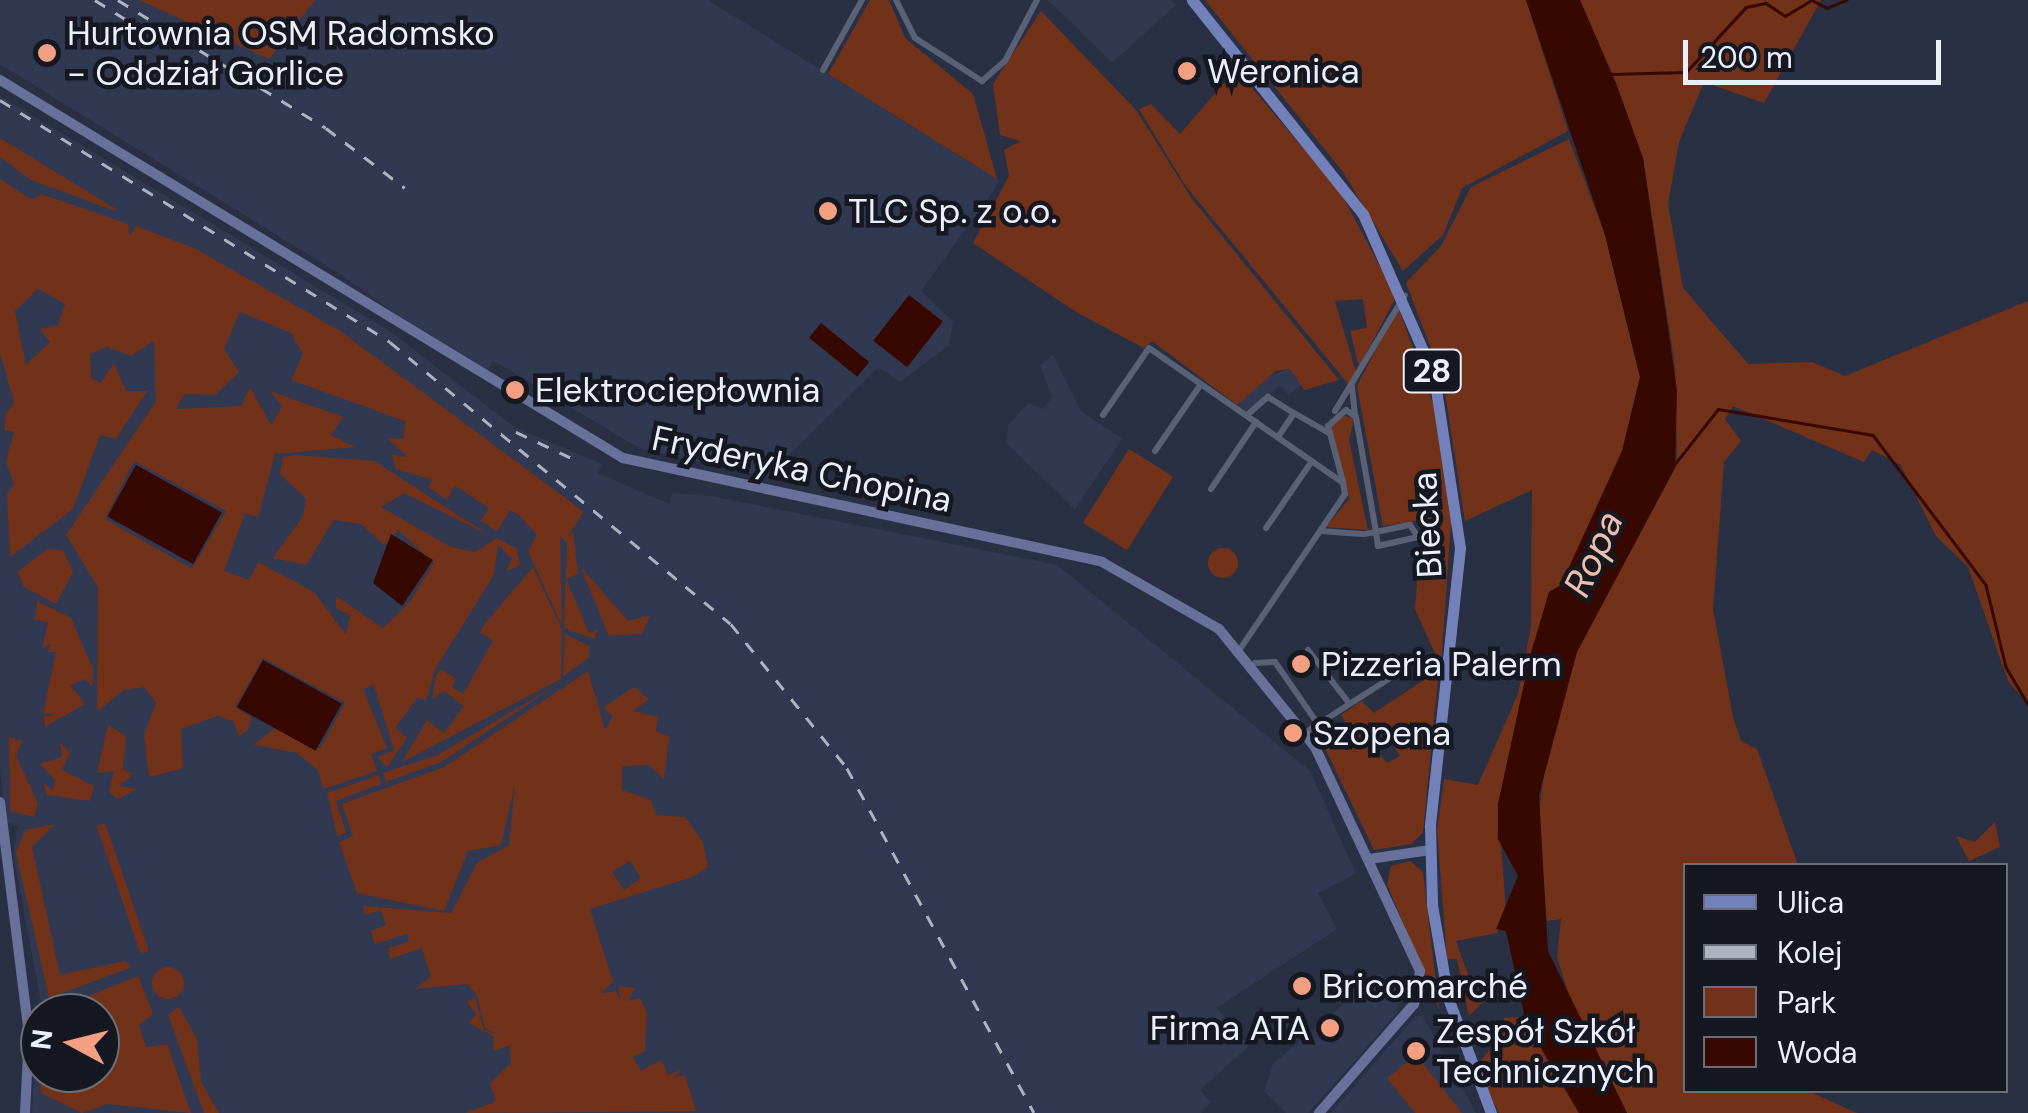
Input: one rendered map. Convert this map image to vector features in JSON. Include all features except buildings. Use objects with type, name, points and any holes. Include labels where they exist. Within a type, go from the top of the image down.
[{"type":"main road","name":"Biecka","points":[[1192,0],[1346,189],[1405,295],[1447,430],[1460,548],[1430,850],[1446,986],[1490,1113]]},
{"type":"street","points":[[823,70],[862,0]]},
{"type":"street","points":[[896,0],[914,38],[982,81],[1005,61],[1037,0]]},
{"type":"street","name":"Fryderyka Chopina","points":[[0,80],[607,451],[682,477],[1102,562],[1182,602],[1254,663],[1306,732],[1369,859],[1422,984],[1319,1113]]},
{"type":"street","points":[[1240,649],[1320,530],[1343,483],[1330,433],[1335,412],[1405,295]]},
{"type":"street","points":[[1103,415],[1149,348],[1343,483]]},
{"type":"street","points":[[1320,530],[1376,532],[1410,525],[1418,537],[1378,546],[1376,532],[1356,417],[1354,381]]},
{"type":"street","points":[[1155,450],[1201,384]]},
{"type":"street","points":[[1247,416],[1268,398],[1330,433]]},
{"type":"street","points":[[1335,412],[1356,417]]},
{"type":"street","points":[[1278,437],[1294,414]]},
{"type":"street","points":[[1210,489],[1256,422]]},
{"type":"street","points":[[1266,528],[1312,461]]},
{"type":"street","points":[[1308,650],[1348,702]]},
{"type":"street","points":[[1254,663],[1275,662],[1318,724]]},
{"type":"street","points":[[1306,732],[1401,671]]},
{"type":"street","points":[[0,802],[29,1036],[25,1113]]},
{"type":"street","points":[[1369,859],[1430,850]]},
{"type":"shaded area","points":[[0,0],[708,0],[1000,181],[921,291],[953,321],[949,345],[900,382],[879,367],[766,477],[639,448],[494,361],[483,376],[343,276],[0,64]]},
{"type":"shaded area","points":[[1048,0],[1171,0],[1176,5],[1112,63]]},
{"type":"shaded area","points":[[0,96],[391,332],[514,427],[602,464],[598,473],[669,504],[672,493],[711,496],[1057,565],[1310,771],[1356,874],[1318,893],[1337,929],[1217,1008],[1249,1046],[1200,1090],[1211,1102],[1201,1113],[32,1113],[33,1093],[120,1093],[120,993],[39,993],[13,853],[18,826],[6,822],[0,771]]},
{"type":"shaded area","points":[[1053,355],[1080,410],[1122,439],[1075,509],[1007,444],[1008,425],[1028,403],[1043,409],[1052,397],[1040,365]]},
{"type":"shaded area","points":[[1290,368],[1301,385],[1289,395],[1280,386],[1245,411],[1237,405],[1256,383]]},
{"type":"shaded area","points":[[1380,973],[1401,994],[1396,1014],[1308,1113],[1286,1113],[1264,1091],[1273,1064]]},
{"type":"shaded area","name":"Zespół Szkół Technicznych","points":[[1422,1015],[1476,1113],[1331,1113],[1415,1017]]},
{"type":"green space","points":[[139,0],[315,0],[269,59]]},
{"type":"green space","points":[[870,0],[889,0],[905,38],[973,94],[997,179],[828,74]]},
{"type":"green space","points":[[1205,0],[1526,0],[1568,131],[1462,188],[1443,235],[1403,271],[1343,172]]},
{"type":"green space","points":[[1580,0],[1821,0],[1764,103],[1704,82],[1679,142],[1668,204],[1683,288],[1748,364],[1812,362],[1845,376],[2028,301],[2028,704],[2008,681],[1968,567],[1936,536],[1900,464],[1872,450],[1864,462],[1733,406],[1725,419],[1741,441],[1724,462],[1713,609],[1733,717],[1741,741],[1757,749],[1797,863],[1683,863],[1683,1093],[1812,1093],[1857,1113],[1627,1113],[1572,1005],[1557,957],[1561,919],[1547,921],[1538,825],[1548,735],[1577,652],[1677,459],[1675,366],[1643,158]]},
{"type":"green space","points":[[1041,11],[1136,110],[1192,199],[1339,380],[1304,390],[1290,369],[1276,371],[1237,405],[1152,341],[1144,348],[1076,312],[973,243],[1009,176],[1004,150],[1021,141],[1000,135],[993,84]]},
{"type":"green space","points":[[1236,69],[1341,193],[1396,297],[1359,367],[1350,331],[1367,328],[1363,299],[1335,301],[1356,372],[1349,385],[1185,185],[1139,109],[1151,104],[1180,134]]},
{"type":"green space","points":[[0,138],[115,211],[31,180],[0,157]]},
{"type":"green space","points":[[1569,139],[1605,235],[1640,377],[1622,451],[1561,585],[1549,592],[1498,804],[1506,912],[1497,933],[1456,941],[1473,989],[1488,997],[1469,1016],[1457,959],[1447,959],[1437,830],[1444,779],[1478,785],[1518,694],[1531,627],[1532,490],[1465,521],[1443,380],[1406,283],[1441,246],[1471,187]]},
{"type":"green space","points":[[0,179],[32,200],[41,194],[128,224],[129,236],[136,226],[194,248],[340,331],[583,512],[567,538],[573,532],[578,574],[566,579],[589,633],[598,630],[594,639],[564,628],[567,543],[560,536],[562,626],[528,551],[537,535],[519,515],[510,510],[497,531],[481,521],[489,508],[455,486],[447,500],[428,487],[433,480],[396,469],[392,455],[408,457],[387,438],[403,439],[405,421],[291,380],[303,354],[291,333],[240,312],[224,349],[239,372],[215,395],[184,394],[176,409],[241,406],[250,387],[271,425],[282,406],[270,391],[343,417],[331,435],[355,447],[275,454],[258,517],[245,513],[224,571],[249,580],[258,562],[314,592],[346,635],[350,615],[336,608],[336,596],[383,628],[409,603],[434,563],[398,530],[384,545],[361,524],[334,520],[306,565],[273,558],[303,516],[306,499],[280,474],[283,457],[295,455],[374,461],[489,535],[404,493],[381,507],[451,547],[475,552],[496,538],[516,548],[520,565],[506,571],[512,559],[498,545],[494,575],[435,669],[426,700],[417,698],[395,728],[407,738],[387,767],[377,757],[394,751],[374,685],[363,689],[387,748],[371,754],[377,771],[323,789],[318,770],[297,753],[254,745],[275,728],[320,749],[345,703],[263,658],[235,707],[252,718],[247,731],[239,736],[233,721],[218,716],[181,729],[183,768],[149,777],[144,735],[156,703],[144,687],[123,690],[97,712],[98,587],[66,535],[156,401],[154,341],[131,356],[107,347],[90,354],[91,378],[101,383],[114,363],[126,391],[147,391],[116,439],[100,435],[73,509],[10,557],[7,495],[14,483],[6,462],[14,431],[5,431],[5,415],[14,402],[0,353]],"holes":[[[38,289],[65,304],[58,325],[40,329],[50,342],[26,365],[15,311]],[[134,461],[226,511],[192,569],[105,519]]]},
{"type":"green space","points":[[1398,307],[1434,406],[1451,522],[1441,667],[1415,609],[1422,520],[1383,526],[1357,386]]},
{"type":"green space","points":[[1341,415],[1354,418],[1349,440],[1368,530],[1326,527],[1349,499],[1330,427]]},
{"type":"green space","points":[[1129,449],[1173,477],[1127,550],[1083,523]]},
{"type":"green space","points":[[1223,548],[1234,552],[1238,563],[1234,574],[1223,578],[1212,574],[1208,563],[1212,552]]},
{"type":"green space","points":[[48,549],[63,550],[73,572],[56,604],[24,587],[17,572]]},
{"type":"green space","points":[[580,566],[628,621],[650,615],[642,634],[609,636]]},
{"type":"green space","points":[[533,567],[562,630],[561,679],[402,762],[427,720],[444,733],[464,706],[444,691],[432,699],[436,676],[441,669],[456,679],[452,687],[463,694],[493,641],[480,632]]},
{"type":"green space","points":[[37,601],[71,618],[93,669],[92,687],[86,679],[70,685],[85,704],[45,727],[44,717],[60,713],[43,714],[56,652],[48,652],[51,643],[42,649],[48,622],[35,620]]},
{"type":"green space","points":[[565,634],[589,646],[589,657],[563,677]]},
{"type":"green space","points":[[1439,670],[1423,832],[1411,844],[1374,850],[1321,740],[1325,729],[1347,725],[1341,715],[1362,701],[1374,713]],"holes":[[[1380,722],[1400,756],[1387,763],[1359,730]]]},
{"type":"green space","points":[[588,671],[605,730],[613,716],[603,708],[634,687],[649,699],[633,711],[658,717],[656,731],[669,737],[664,779],[649,765],[622,766],[622,790],[651,800],[656,815],[685,817],[703,842],[708,867],[692,877],[590,909],[613,982],[600,994],[616,991],[620,1001],[619,986],[635,988],[628,1001],[640,998],[647,1012],[645,1051],[633,1057],[641,1071],[661,1060],[668,1075],[683,1069],[672,1078],[685,1075],[696,1111],[466,1113],[496,1101],[490,1083],[511,1063],[510,1045],[494,1051],[493,1036],[469,1023],[476,1014],[466,1001],[475,998],[484,1030],[501,1035],[485,1028],[477,995],[467,984],[415,989],[431,977],[422,948],[390,959],[388,948],[409,942],[407,934],[375,944],[371,931],[386,925],[381,910],[365,915],[363,906],[451,913],[477,863],[509,845],[515,784],[501,845],[468,851],[444,911],[357,893],[339,842],[353,836],[342,804],[444,767]],"holes":[[[630,861],[641,878],[624,890],[612,872]]]},
{"type":"green space","points":[[560,683],[441,762],[386,782],[383,773],[438,755]]},
{"type":"green space","points":[[108,725],[126,736],[123,769],[133,774],[119,786],[137,789],[118,799],[109,792],[114,771],[97,773]]},
{"type":"green space","points":[[9,737],[22,741],[16,756],[38,803],[34,817],[10,811]]},
{"type":"green space","points":[[60,742],[70,752],[62,770],[94,786],[90,801],[47,795],[43,783],[53,790],[55,780],[40,764],[62,757]]},
{"type":"green space","points":[[379,775],[381,784],[336,801],[346,833],[337,836],[327,793]]},
{"type":"green space","points":[[1995,822],[2000,847],[1969,861],[1956,836],[1975,842]]},
{"type":"green space","points":[[105,823],[149,951],[140,954],[96,826]]},
{"type":"green space","points":[[55,824],[32,847],[60,975],[125,961],[132,967],[62,993],[48,993],[16,853],[25,830]]},
{"type":"green space","points":[[1410,861],[1423,872],[1439,1009],[1387,884],[1391,866]]},
{"type":"green space","points":[[168,967],[179,972],[184,983],[179,994],[168,999],[157,994],[152,983],[157,972]]},
{"type":"green space","points":[[138,976],[153,1014],[139,1025],[146,1047],[167,1044],[191,1113],[107,1104],[82,1113],[41,1093],[120,1093],[120,993],[96,993]]},
{"type":"green space","points":[[179,1007],[197,1039],[201,1082],[219,1113],[204,1113],[168,1015]]},
{"type":"green space","points":[[1520,1017],[1522,1036],[1531,1025],[1579,1113],[1499,1113],[1476,1066],[1502,1036],[1504,1018]]},
{"type":"green space","points":[[1416,1055],[1462,1113],[1415,1113],[1387,1078]]},
{"type":"water","name":"Ropa","points":[[1526,0],[1580,0],[1616,83],[1643,158],[1677,390],[1675,468],[1577,652],[1539,795],[1548,951],[1627,1113],[1579,1113],[1526,1023],[1506,931],[1496,929],[1518,876],[1498,839],[1498,804],[1530,656],[1549,592],[1561,585],[1622,451],[1640,377],[1605,235]]},
{"type":"water","points":[[909,295],[943,321],[907,367],[873,341]]},
{"type":"water","points":[[821,323],[869,362],[857,377],[809,338]]},
{"type":"water","points":[[136,465],[222,513],[193,564],[107,517]]},
{"type":"water","points":[[391,534],[433,560],[402,606],[373,583]]},
{"type":"water","points":[[263,660],[342,704],[316,751],[237,707]]},
{"type":"waterway","points":[[1610,74],[1686,72],[1746,7],[1766,3],[1785,16],[1812,0],[1827,8],[1846,0]]},
{"type":"waterway","points":[[1674,465],[1718,409],[1873,435],[1986,585],[2006,667],[2028,704]]},
{"type":"railway","points":[[95,0],[129,21]]},
{"type":"railway","points":[[118,0],[326,128],[405,188]]},
{"type":"railway","points":[[0,100],[390,342],[731,624],[847,768],[1034,1113]]},
{"type":"railway","points":[[516,432],[580,462]]},
{"type":"place","name":"Hurtownia OSM Radomsko - Oddział Gorlice","points":[[47,53]]},
{"type":"place","name":"Weronica","points":[[1187,71]]},
{"type":"place","name":"TLC Sp. z o.o.","points":[[828,211]]},
{"type":"place","name":"Elektrociepłownia","points":[[515,390]]},
{"type":"place","name":"Pizzeria Palerm","points":[[1301,664]]},
{"type":"place","name":"Szopena","points":[[1293,733]]},
{"type":"place","name":"Bricomarché","points":[[1302,986]]},
{"type":"place","name":"Firma ATA","points":[[1330,1028]]},
{"type":"place","name":"Zespół Szkół Technicznych","points":[[1416,1051]]}]
